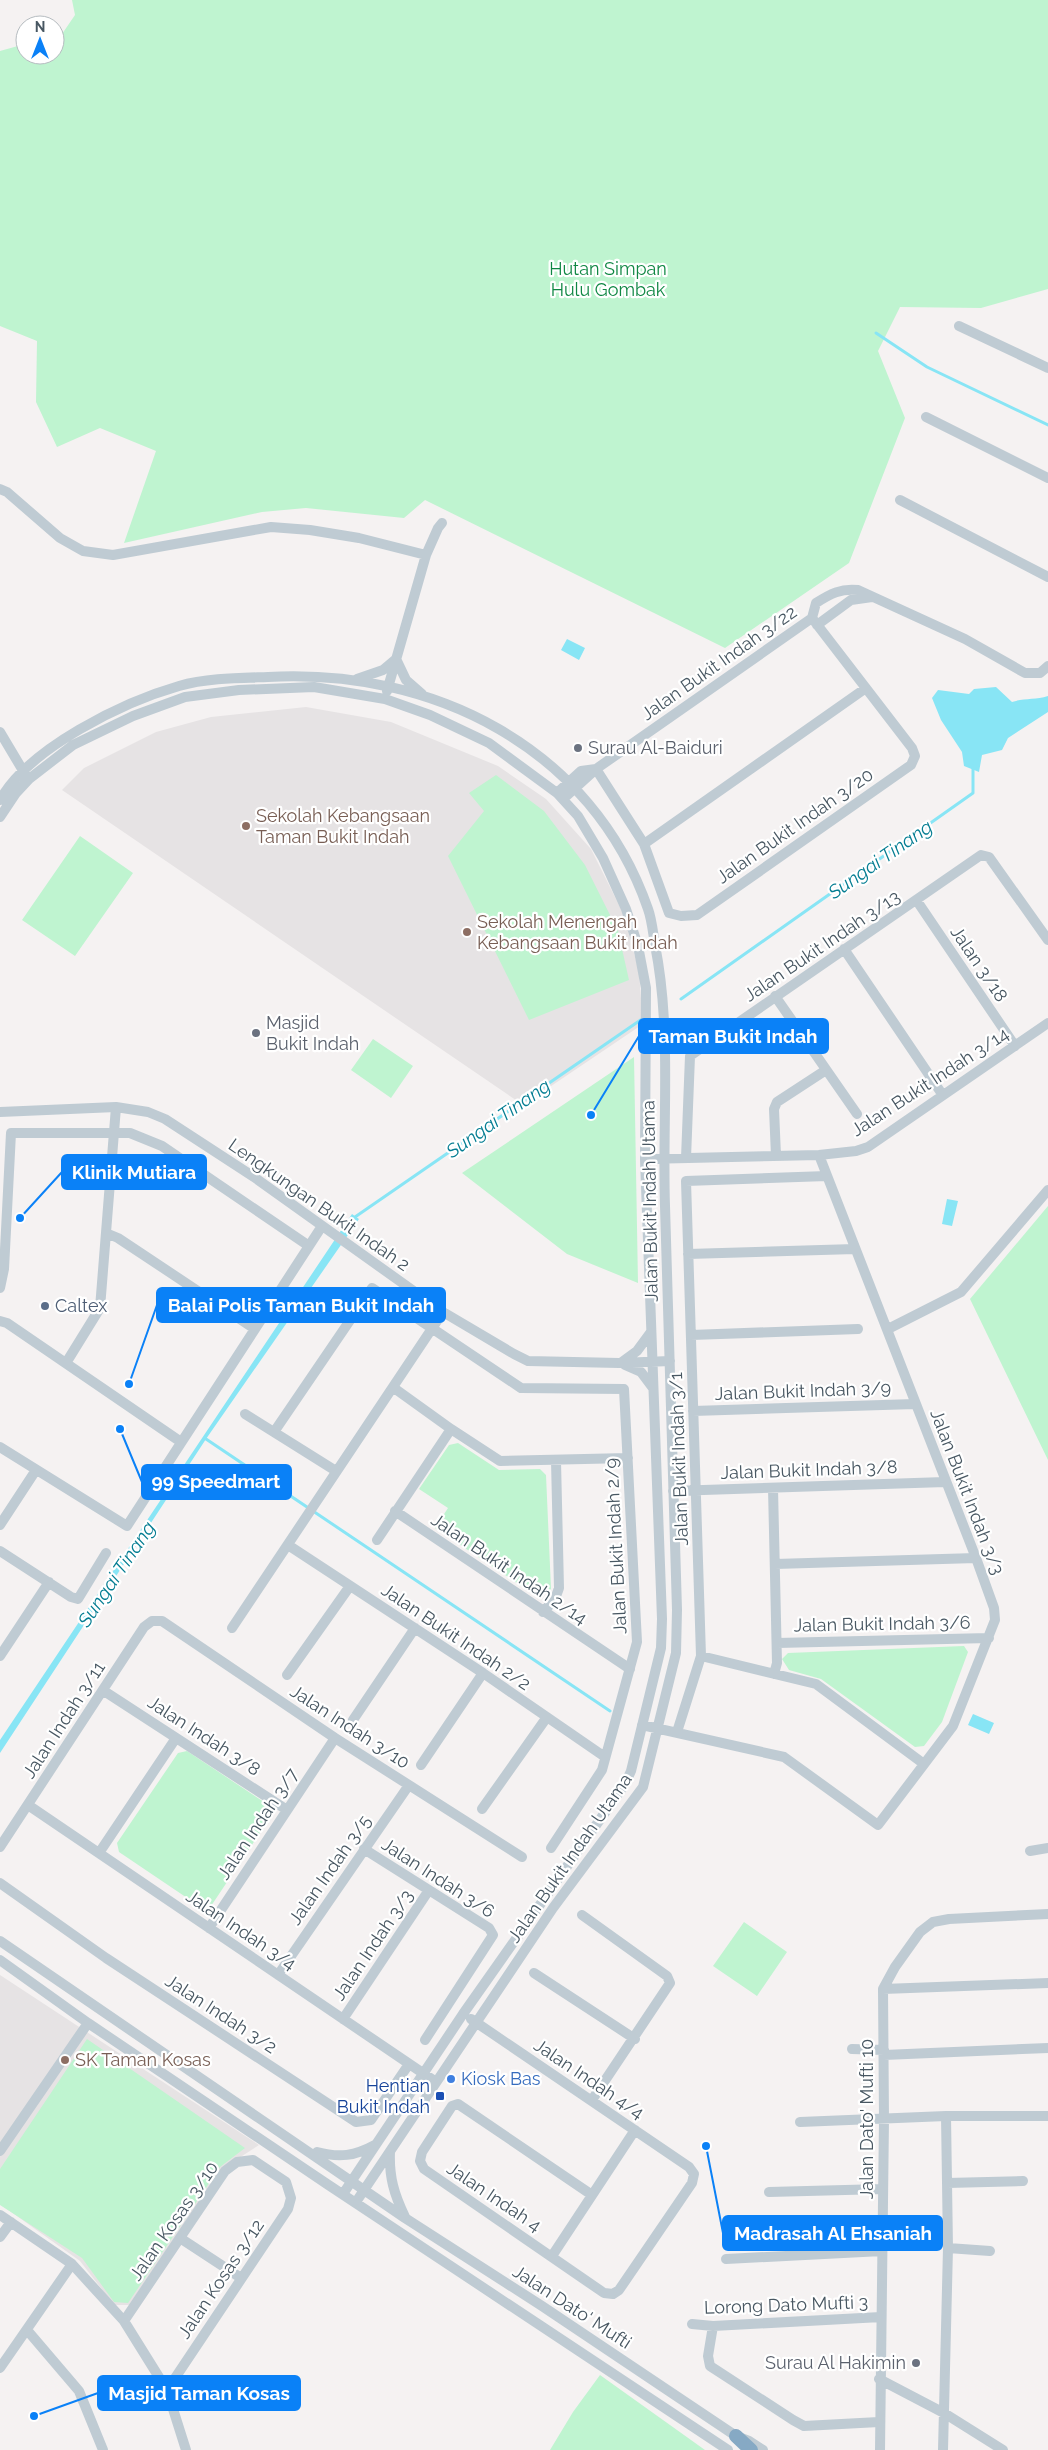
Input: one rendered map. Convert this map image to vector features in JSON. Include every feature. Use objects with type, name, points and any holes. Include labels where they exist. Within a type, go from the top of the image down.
[{"type":"highway","points":[[736,2436],[751,2450]]},
{"type":"street","points":[[959,326],[1048,368]]},
{"type":"street","points":[[926,417],[1048,478]]},
{"type":"street","points":[[0,489],[7,492],[60,538],[83,551],[113,555],[271,528],[310,530],[359,538],[426,555]]},
{"type":"street","points":[[900,500],[1048,577]]},
{"type":"street","points":[[385,699],[426,555],[442,523]]},
{"type":"street","points":[[596,769],[644,844],[866,688],[815,621],[816,603],[838,591],[858,590],[965,639],[1025,673],[1040,673],[1048,666]]},
{"type":"street","name":"Jalan Bukit Indah 3/22","points":[[560,796],[572,785],[581,771],[596,769],[815,621],[851,600],[861,597],[875,598]]},
{"type":"street","points":[[355,679],[384,670],[396,660]]},
{"type":"street","points":[[396,660],[406,680],[422,695]]},
{"type":"street","name":"Jalan Bukit Indah Utama","points":[[0,818],[25,774],[71,734],[129,706],[180,686],[237,678],[278,676],[314,675],[355,679],[422,695],[496,727],[532,748],[572,785],[594,810],[621,851],[649,910],[663,986],[664,1159],[677,1610],[676,1653],[643,1787],[553,1908],[356,2202]]},
{"type":"street","name":"Jalan Bukit Indah Utama","points":[[0,800],[8,785],[73,744],[133,716],[185,697],[239,690],[314,688],[385,699],[430,715],[489,743],[560,796],[578,816],[603,858],[626,909],[638,946],[646,988],[645,1159],[661,1648],[631,1771],[625,1784],[464,2014],[343,2194]]},
{"type":"street","name":"Jalan Bukit Indah 3/20","points":[[644,844],[669,913],[681,916],[697,914],[912,764],[915,756],[912,748],[866,688]]},
{"type":"street","points":[[0,732],[25,774]]},
{"type":"street","name":"Jalan Bukit Indah 3/13","points":[[686,1158],[690,1056],[981,855],[989,857],[1048,940]]},
{"type":"street","name":"Jalan 3/18","points":[[917,901],[1015,1046]]},
{"type":"street","points":[[844,949],[942,1094]]},
{"type":"street","points":[[775,996],[857,1114]]},
{"type":"street","name":"Jalan Bukit Indah 3/14","points":[[645,1159],[819,1155],[856,1151],[868,1147],[942,1094],[1048,1023]]},
{"type":"street","points":[[776,1156],[774,1109],[777,1102],[826,1070]]},
{"type":"street","points":[[66,1363],[100,1308],[116,1107]]},
{"type":"street","name":"Lengkungan Bukit Indah 2","points":[[0,1113],[116,1107],[148,1112],[165,1120],[254,1177],[443,1312],[528,1361],[619,1363],[670,1361]]},
{"type":"street","points":[[0,1108],[11,1112]]},
{"type":"street","points":[[0,1288],[4,1269],[11,1133],[130,1133],[162,1146],[309,1246]]},
{"type":"street","name":"Jalan Bukit Indah 3/3","points":[[677,1732],[784,1757],[878,1825],[953,1726],[995,1620],[994,1608],[976,1558],[914,1404],[888,1329],[819,1155]]},
{"type":"street","name":"Jalan Bukit Indah 3/1","points":[[677,1732],[701,1656],[686,1181],[827,1176]]},
{"type":"street","points":[[888,1329],[961,1292],[1048,1190]]},
{"type":"street","points":[[0,1447],[127,1526],[322,1226]]},
{"type":"street","points":[[106,1233],[118,1238],[255,1329]]},
{"type":"street","points":[[688,1254],[855,1249]]},
{"type":"street","points":[[274,1432],[372,1288],[432,1328]]},
{"type":"street","points":[[232,1628],[443,1312]]},
{"type":"street","points":[[0,1321],[8,1323],[181,1442]]},
{"type":"street","name":"Jalan Bukit Indah 2/9","points":[[432,1328],[521,1388],[624,1389],[637,1642],[602,1770],[550,1848]]},
{"type":"street","points":[[691,1335],[858,1329]]},
{"type":"street","points":[[619,1363],[637,1351],[651,1332]]},
{"type":"street","points":[[619,1363],[641,1372],[654,1389]]},
{"type":"street","points":[[394,1388],[500,1461],[628,1458]]},
{"type":"street","name":"Jalan Bukit Indah 3/9","points":[[693,1411],[914,1404]]},
{"type":"street","points":[[245,1414],[336,1472]]},
{"type":"street","points":[[377,1540],[451,1429]]},
{"type":"street","points":[[543,1612],[555,1599],[559,1588],[556,1461]]},
{"type":"street","points":[[0,1525],[36,1470]]},
{"type":"street","name":"Jalan Bukit Indah 3/8","points":[[673,1491],[945,1482]]},
{"type":"street","points":[[773,1488],[777,1643],[777,1663],[774,1674]]},
{"type":"street","name":"Jalan Bukit Indah 2/14","points":[[396,1512],[630,1669]]},
{"type":"street","name":"Jalan Bukit Indah 2/2","points":[[288,1545],[483,1673],[605,1757]]},
{"type":"street","points":[[0,1551],[71,1597],[78,1599],[83,1594],[106,1553]]},
{"type":"street","points":[[775,1564],[976,1558]]},
{"type":"street","points":[[0,1656],[49,1582]]},
{"type":"street","points":[[287,1675],[350,1586]]},
{"type":"street","name":"Jalan Indah 3/11","points":[[0,1847],[104,1691],[144,1627],[152,1621],[162,1621]]},
{"type":"street","name":"Jalan Indah 3/10","points":[[162,1621],[335,1738],[522,1857]]},
{"type":"street","points":[[353,1720],[415,1628]]},
{"type":"street","name":"Jalan Bukit Indah 3/6","points":[[777,1643],[989,1638]]},
{"type":"street","points":[[701,1656],[816,1684],[924,1764]]},
{"type":"street","points":[[421,1765],[483,1673]]},
{"type":"street","name":"Jalan Indah 3/8","points":[[104,1691],[288,1810]]},
{"type":"street","points":[[482,1809],[547,1717]]},
{"type":"street","points":[[642,1725],[677,1732]]},
{"type":"street","points":[[99,1853],[176,1738]]},
{"type":"street","name":"Jalan Indah 3/7","points":[[209,1928],[335,1738]]},
{"type":"street","name":"Jalan Indah 3/5","points":[[278,1975],[409,1785]]},
{"type":"street","name":"Jalan Indah 3/4","points":[[28,1805],[436,2082]]},
{"type":"street","points":[[1030,1850],[1048,1848]]},
{"type":"street","name":"Jalan Indah 3/6","points":[[364,1849],[489,1928],[493,1935],[425,2040]]},
{"type":"street","name":"Jalan Indah 3/2","points":[[0,1883],[106,1958],[356,2122],[371,2120],[409,2064]]},
{"type":"street","name":"Jalan Indah 3/3","points":[[344,2019],[429,1890]]},
{"type":"street","points":[[883,1989],[906,1950],[920,1932],[933,1922],[949,1919],[1048,1914]]},
{"type":"street","points":[[582,1915],[667,1976],[670,1983],[592,2100]]},
{"type":"street","points":[[0,1941],[364,2189]]},
{"type":"street","points":[[0,1960],[88,2023],[356,2202]]},
{"type":"street","points":[[534,1973],[634,2039]]},
{"type":"street","points":[[883,1989],[1048,1984]]},
{"type":"street","name":"Jalan Dato' Mufti 10","points":[[880,2450],[879,2380],[884,2119],[883,1989]]},
{"type":"street","name":"Jalan Indah 4/4","points":[[464,2014],[636,2130],[689,2167],[694,2174],[686,2191],[620,2290],[613,2294]]},
{"type":"street","points":[[0,2151],[88,2023]]},
{"type":"street","points":[[852,2049],[884,2052],[1048,2048]]},
{"type":"street","name":"Jalan Indah 4","points":[[592,2195],[458,2104],[452,2106],[422,2152],[420,2161],[424,2169],[604,2293],[613,2294]]},
{"type":"street","points":[[943,2450],[948,2248],[946,2116]]},
{"type":"street","points":[[800,2122],[946,2116],[1048,2116]]},
{"type":"street","points":[[552,2256],[636,2130]]},
{"type":"street","points":[[309,2150],[334,2157],[358,2154],[377,2144]]},
{"type":"street","points":[[390,2151],[389,2175],[393,2193],[405,2218]]},
{"type":"street","name":"Jalan Kosas 3/10","points":[[124,2321],[224,2171],[237,2162],[254,2160],[286,2182]]},
{"type":"street","points":[[947,2183],[1023,2180]]},
{"type":"street","name":"Jalan Kosas 3/12","points":[[167,2390],[288,2209],[291,2198],[286,2182]]},
{"type":"street","name":"Jalan Dato' Mufti","points":[[364,2189],[736,2436],[749,2441],[763,2450]]},
{"type":"street","points":[[769,2192],[883,2189]]},
{"type":"street","name":"Jalan Dato' Mufti","points":[[356,2202],[728,2450]]},
{"type":"street","points":[[0,2215],[72,2264],[124,2321],[167,2390],[186,2450]]},
{"type":"street","points":[[0,2237],[11,2222]]},
{"type":"street","points":[[180,2238],[241,2278]]},
{"type":"street","points":[[948,2248],[990,2252]]},
{"type":"street","points":[[726,2259],[882,2251]]},
{"type":"street","points":[[0,2368],[72,2264]]},
{"type":"street","name":"Lorong Dato Mufti 3","points":[[692,2324],[713,2326],[880,2317]]},
{"type":"street","points":[[713,2326],[708,2356],[710,2366],[793,2420],[804,2426],[879,2422]]},
{"type":"street","points":[[27,2330],[79,2391],[103,2450]]},
{"type":"street","points":[[879,2380],[944,2414],[1003,2450]]},
{"type":"shaded area","name":"Sekolah Menengah Kebangsaan Bukit Indah","points":[[306,707],[391,722],[498,766],[546,799],[591,849],[624,915],[639,972],[643,1024],[523,1105],[62,790],[84,768],[156,732],[211,717]]},
{"type":"shaded area","name":"SK Taman Kosas","points":[[0,1975],[259,2145],[222,2169],[129,2305],[114,2305],[80,2261],[0,2204]]},
{"type":"green space","name":"Hutan Simpan Hulu Gombak","points":[[72,0],[1048,0],[1048,289],[981,308],[900,307],[878,351],[905,418],[849,563],[725,648],[425,500],[404,518],[306,508],[262,512],[124,543],[156,451],[100,428],[57,447],[36,402],[37,341],[0,326],[0,51],[15,47],[15,65],[65,65],[65,30],[75,15]]},
{"type":"green space","points":[[496,775],[544,811],[585,865],[618,931],[629,980],[529,1020],[448,856],[484,811],[469,793]]},
{"type":"green space","points":[[80,836],[133,873],[75,956],[22,920]]},
{"type":"green space","points":[[373,1039],[413,1066],[391,1098],[351,1070]]},
{"type":"green space","points":[[634,1057],[638,1283],[567,1254],[462,1173]]},
{"type":"green space","points":[[1048,1206],[1048,1460],[970,1299]]},
{"type":"green space","points":[[458,1443],[499,1470],[540,1469],[546,1475],[551,1589],[538,1597],[435,1528],[448,1508],[419,1489],[449,1445]]},
{"type":"green space","points":[[964,1646],[968,1652],[942,1722],[924,1746],[915,1747],[821,1679],[789,1670],[782,1659],[788,1653]]},
{"type":"green space","points":[[187,1751],[270,1806],[272,1815],[211,1906],[202,1908],[119,1852],[117,1843],[178,1753]]},
{"type":"green space","points":[[744,1922],[787,1952],[757,1996],[713,1966]]},
{"type":"green space","name":"SK Taman Kosas","points":[[87,2039],[245,2148],[220,2167],[128,2303],[114,2302],[82,2258],[0,2205],[0,2169]]},
{"type":"green space","points":[[600,2375],[705,2450],[550,2450],[573,2412]]},
{"type":"water","points":[[567,639],[585,648],[579,660],[561,650]]},
{"type":"water","points":[[996,687],[1012,702],[1048,696],[1048,712],[1008,738],[1002,750],[982,755],[979,772],[964,766],[962,752],[941,720],[932,698],[938,690],[969,694],[974,689]]},
{"type":"water","points":[[947,1199],[958,1201],[952,1226],[942,1224]]},
{"type":"water","points":[[352,1214],[359,1219],[206,1439],[0,1753],[0,1740]]},
{"type":"water","points":[[973,1714],[994,1723],[989,1734],[968,1725]]},
{"type":"waterway","points":[[876,333],[927,367],[1048,425]]},
{"type":"waterway","name":"Sungai Tinang","points":[[681,999],[973,793],[973,766]]},
{"type":"waterway","name":"Sungai Tinang","points":[[355,1217],[642,1019]]},
{"type":"waterway","points":[[206,1439],[610,1711]]},
{"type":"place","name":"Surau Al-Baiduri","points":[[578,748]]},
{"type":"place","name":"Sekolah Kebangsaan Taman Bukit Indah","points":[[246,826]]},
{"type":"place","name":"Sekolah Menengah Kebangsaan Bukit Indah","points":[[467,932]]},
{"type":"place","name":"Masjid Bukit Indah","points":[[256,1033]]},
{"type":"place","name":"Taman Bukit Indah","points":[[591,1115]]},
{"type":"place","name":"Klinik Mutiara","points":[[20,1218]]},
{"type":"place","name":"Caltex","points":[[45,1306]]},
{"type":"place","name":"Balai Polis Taman Bukit Indah","points":[[129,1384]]},
{"type":"place","name":"99 Speedmart","points":[[120,1429]]},
{"type":"place","name":"SK Taman Kosas","points":[[65,2060]]},
{"type":"place","name":"Kiosk Bas","points":[[451,2079]]},
{"type":"place","name":"Hentian Bukit Indah","points":[[440,2096]]},
{"type":"place","name":"Madrasah Al Ehsaniah","points":[[706,2146]]},
{"type":"place","name":"Surau Al Hakimin","points":[[916,2363]]},
{"type":"place","name":"Masjid Taman Kosas","points":[[34,2416]]}]
